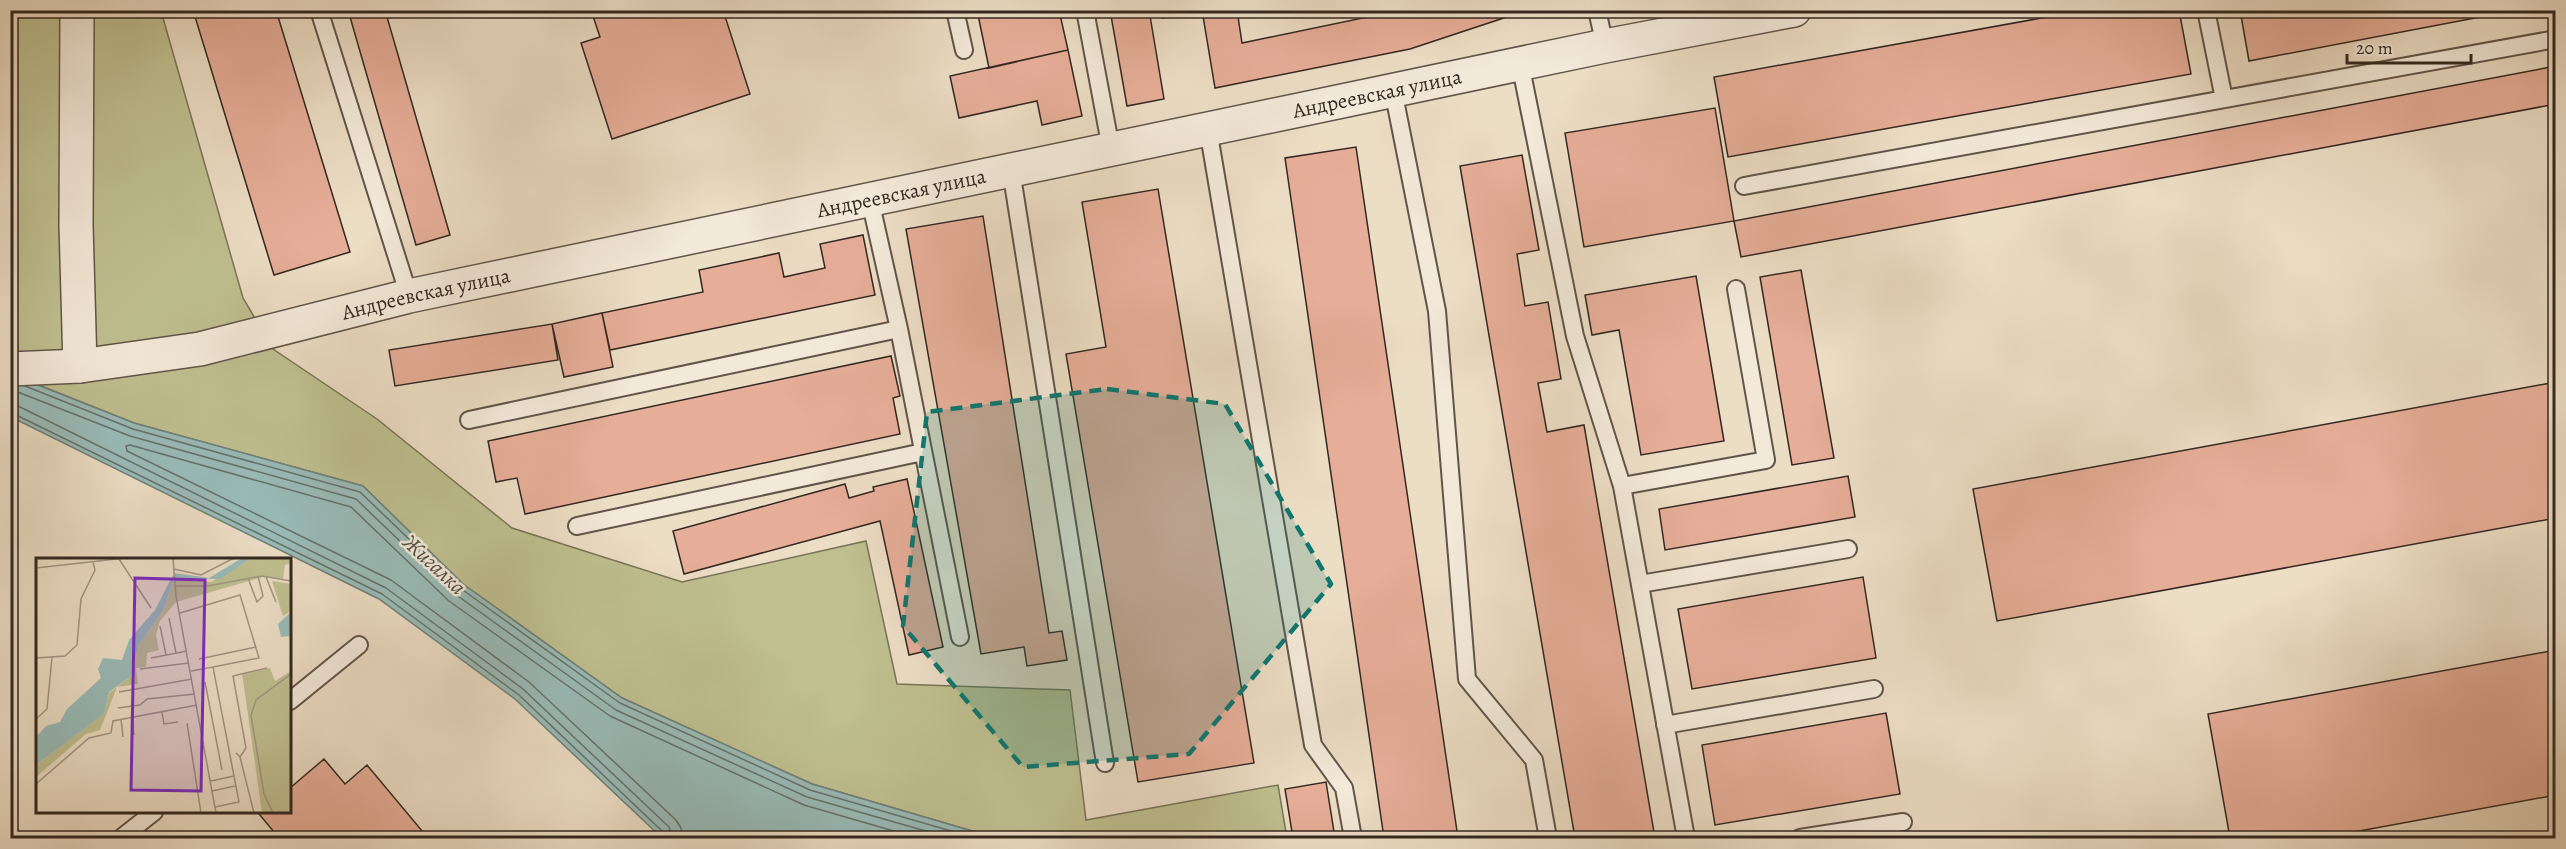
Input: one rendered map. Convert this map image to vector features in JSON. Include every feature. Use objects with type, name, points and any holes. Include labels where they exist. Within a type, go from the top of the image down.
[{"type":"street","points":[[77,10],[76,225],[80,366]]},
{"type":"street","name":"Андреевская улица","points":[[17,369],[80,366],[200,349],[409,296],[1520,63],[1794,10]]},
{"type":"lane","points":[[319,10],[409,296]]},
{"type":"lane","points":[[955,10],[964,50]]},
{"type":"lane","points":[[1085,10],[1111,149]]},
{"type":"lane","points":[[1597,10],[1605,46]]},
{"type":"lane","points":[[2206,10],[2224,99]]},
{"type":"lane","points":[[1744,186],[2556,39]]},
{"type":"lane","points":[[1520,63],[1575,336],[1622,486],[1686,838]]},
{"type":"lane","points":[[1393,90],[1437,311],[1467,679],[1534,760],[1548,838]]},
{"type":"lane","points":[[1208,129],[1313,745],[1344,788],[1353,838]]},
{"type":"lane","points":[[1011,170],[1105,763]]},
{"type":"lane","points":[[870,200],[899,329],[960,637]]},
{"type":"lane","points":[[1622,486],[1766,460],[1736,289]]},
{"type":"lane","points":[[469,420],[899,329]]},
{"type":"lane","points":[[576,526],[923,452]]},
{"type":"lane","points":[[1640,584],[1848,549]]},
{"type":"lane","points":[[291,701],[359,645]]},
{"type":"lane","points":[[1665,725],[1874,689]]},
{"type":"lane","points":[[121,838],[153,813]]},
{"type":"lane","points":[[1800,838],[1903,822]]},
{"type":"highlighted area","points":[[1107,389],[1225,404],[1331,584],[1189,754],[1023,767],[903,626],[927,412]]},
{"type":"green space","points":[[10,11],[161,11],[243,298],[273,349],[377,419],[512,528],[682,582],[866,541],[897,684],[1070,690],[1086,820],[1278,785],[1287,838],[996,838],[812,784],[622,698],[463,584],[363,486],[134,423],[11,374]]},
{"type":"water","name":"Жигалка","points":[[10,374],[134,423],[363,486],[463,584],[622,698],[812,784],[996,838],[662,838],[515,699],[379,599],[11,417]]},
{"type":"building","points":[[193,10],[276,10],[350,252],[274,275]]},
{"type":"building","points":[[348,10],[385,10],[450,235],[416,245]]},
{"type":"building","points":[[591,10],[681,10],[683,17],[703,10],[723,10],[750,94],[612,139],[581,43],[600,37]]},
{"type":"building","points":[[977,10],[1059,10],[1068,50],[989,68]]},
{"type":"building","points":[[1110,10],[1149,10],[1164,99],[1127,106]]},
{"type":"building","points":[[1161,10],[1189,10],[1190,14],[1162,18]]},
{"type":"building","points":[[1202,10],[1237,10],[1242,43],[1401,10],[1528,10],[1410,49],[1215,88]]},
{"type":"building","points":[[2086,10],[2179,10],[2191,74],[1728,157],[1714,77]]},
{"type":"building","points":[[2240,10],[2517,10],[2249,61]]},
{"type":"building","points":[[1068,50],[1082,116],[1042,125],[1037,101],[959,118],[950,76]]},
{"type":"building","points":[[2556,66],[2556,104],[1741,257],[1734,221]]},
{"type":"building","points":[[1715,108],[1734,221],[1584,247],[1565,133]]},
{"type":"building","points":[[1356,147],[1458,838],[1384,838],[1285,158]]},
{"type":"building","points":[[1522,155],[1539,250],[1517,254],[1525,306],[1548,302],[1561,379],[1538,383],[1547,432],[1584,425],[1655,838],[1575,838],[1460,166]]},
{"type":"building","points":[[1158,189],[1254,763],[1138,782],[1066,354],[1106,347],[1082,202]]},
{"type":"building","points":[[983,216],[1049,633],[1062,631],[1067,660],[1027,666],[1024,647],[981,654],[906,229]]},
{"type":"building","points":[[863,235],[875,295],[610,350],[602,313],[703,292],[699,270],[779,253],[784,277],[825,268],[820,244]]},
{"type":"building","points":[[1801,270],[1834,458],[1792,465],[1760,277]]},
{"type":"building","points":[[1696,276],[1724,441],[1641,455],[1619,330],[1592,335],[1585,295]]},
{"type":"building","points":[[602,313],[613,367],[564,377],[552,324]]},
{"type":"building","points":[[552,324],[558,360],[395,386],[389,350]]},
{"type":"building","points":[[891,356],[900,396],[893,398],[900,434],[525,514],[517,478],[496,482],[488,441]]},
{"type":"building","points":[[2556,382],[2556,518],[1997,621],[1973,489]]},
{"type":"building","points":[[1848,476],[1855,517],[1665,550],[1659,509]]},
{"type":"building","points":[[907,479],[943,647],[909,655],[880,521],[684,574],[673,531],[845,484],[849,498],[874,491],[873,487]]},
{"type":"building","points":[[1863,577],[1876,658],[1692,689],[1678,609]]},
{"type":"building","points":[[2556,650],[2556,795],[2321,838],[2230,838],[2208,714]]},
{"type":"building","points":[[1886,713],[1900,794],[1715,825],[1702,745]]},
{"type":"building","points":[[324,759],[345,784],[367,765],[423,832],[415,838],[279,838],[259,814],[291,813],[291,787]]},
{"type":"building","points":[[1326,782],[1335,838],[1293,838],[1285,789]]}]
